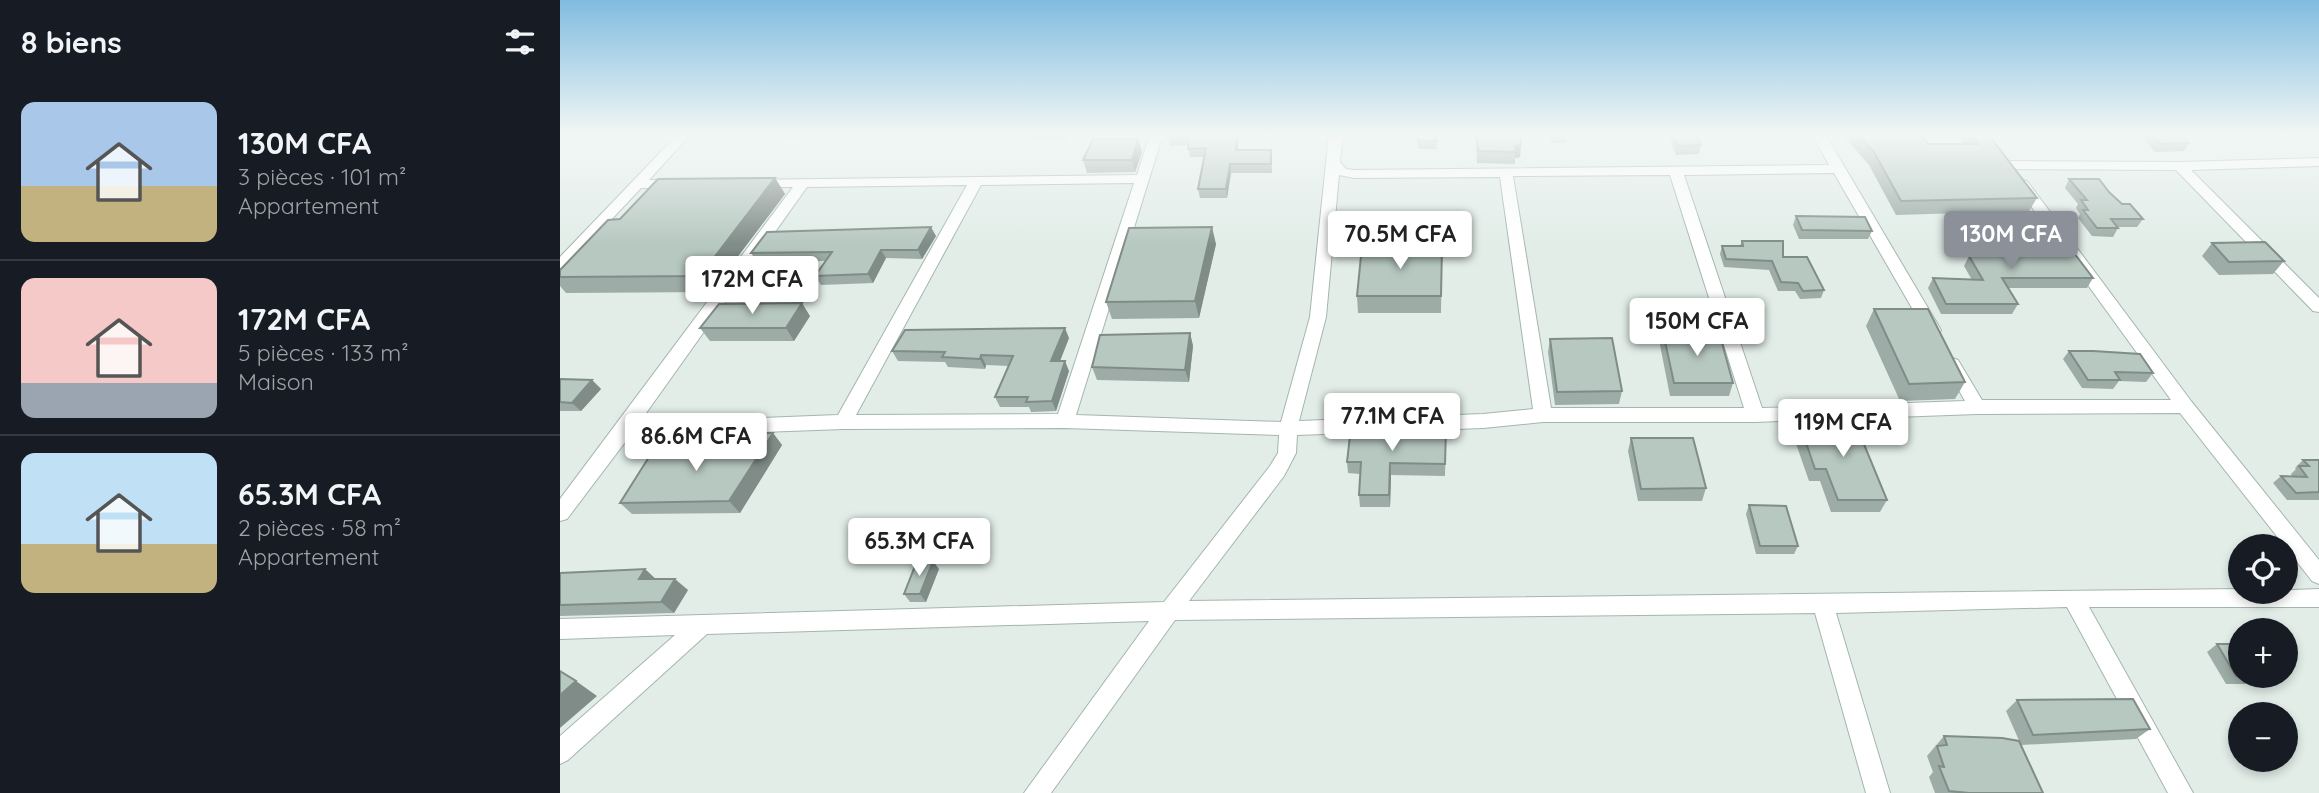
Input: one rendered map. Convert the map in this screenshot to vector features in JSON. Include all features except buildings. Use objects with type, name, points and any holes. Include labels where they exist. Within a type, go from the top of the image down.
[{"type":"street","points":[[560,266],[652,171]]},
{"type":"street","points":[[1065,421],[1144,171]]},
{"type":"street","points":[[1036,793],[1169,611],[1277,471],[1287,453],[1288,428],[1318,317],[1332,171]]},
{"type":"street","points":[[1341,171],[1354,174],[1676,171]]},
{"type":"street","points":[[1676,171],[1755,415]]},
{"type":"street","points":[[1839,171],[1977,407]]},
{"type":"street","points":[[2011,171],[2185,406],[2319,575]]},
{"type":"street","points":[[2185,171],[2319,307]]},
{"type":"street","points":[[1506,174],[1543,415]]},
{"type":"street","points":[[735,183],[1141,179]]},
{"type":"street","points":[[843,422],[976,181]]},
{"type":"street","points":[[640,184],[694,183]]},
{"type":"street","points":[[560,513],[803,183]]},
{"type":"street","points":[[624,429],[843,422],[1065,421],[1288,428],[1483,421],[1543,415],[1755,415],[1977,407],[2185,406]]},
{"type":"street","points":[[560,629],[1169,611],[1823,604],[2073,598],[2319,598]]},
{"type":"street","points":[[2073,598],[2181,793]]},
{"type":"street","points":[[1823,604],[1878,793]]},
{"type":"street","points":[[560,752],[703,624]]}]
